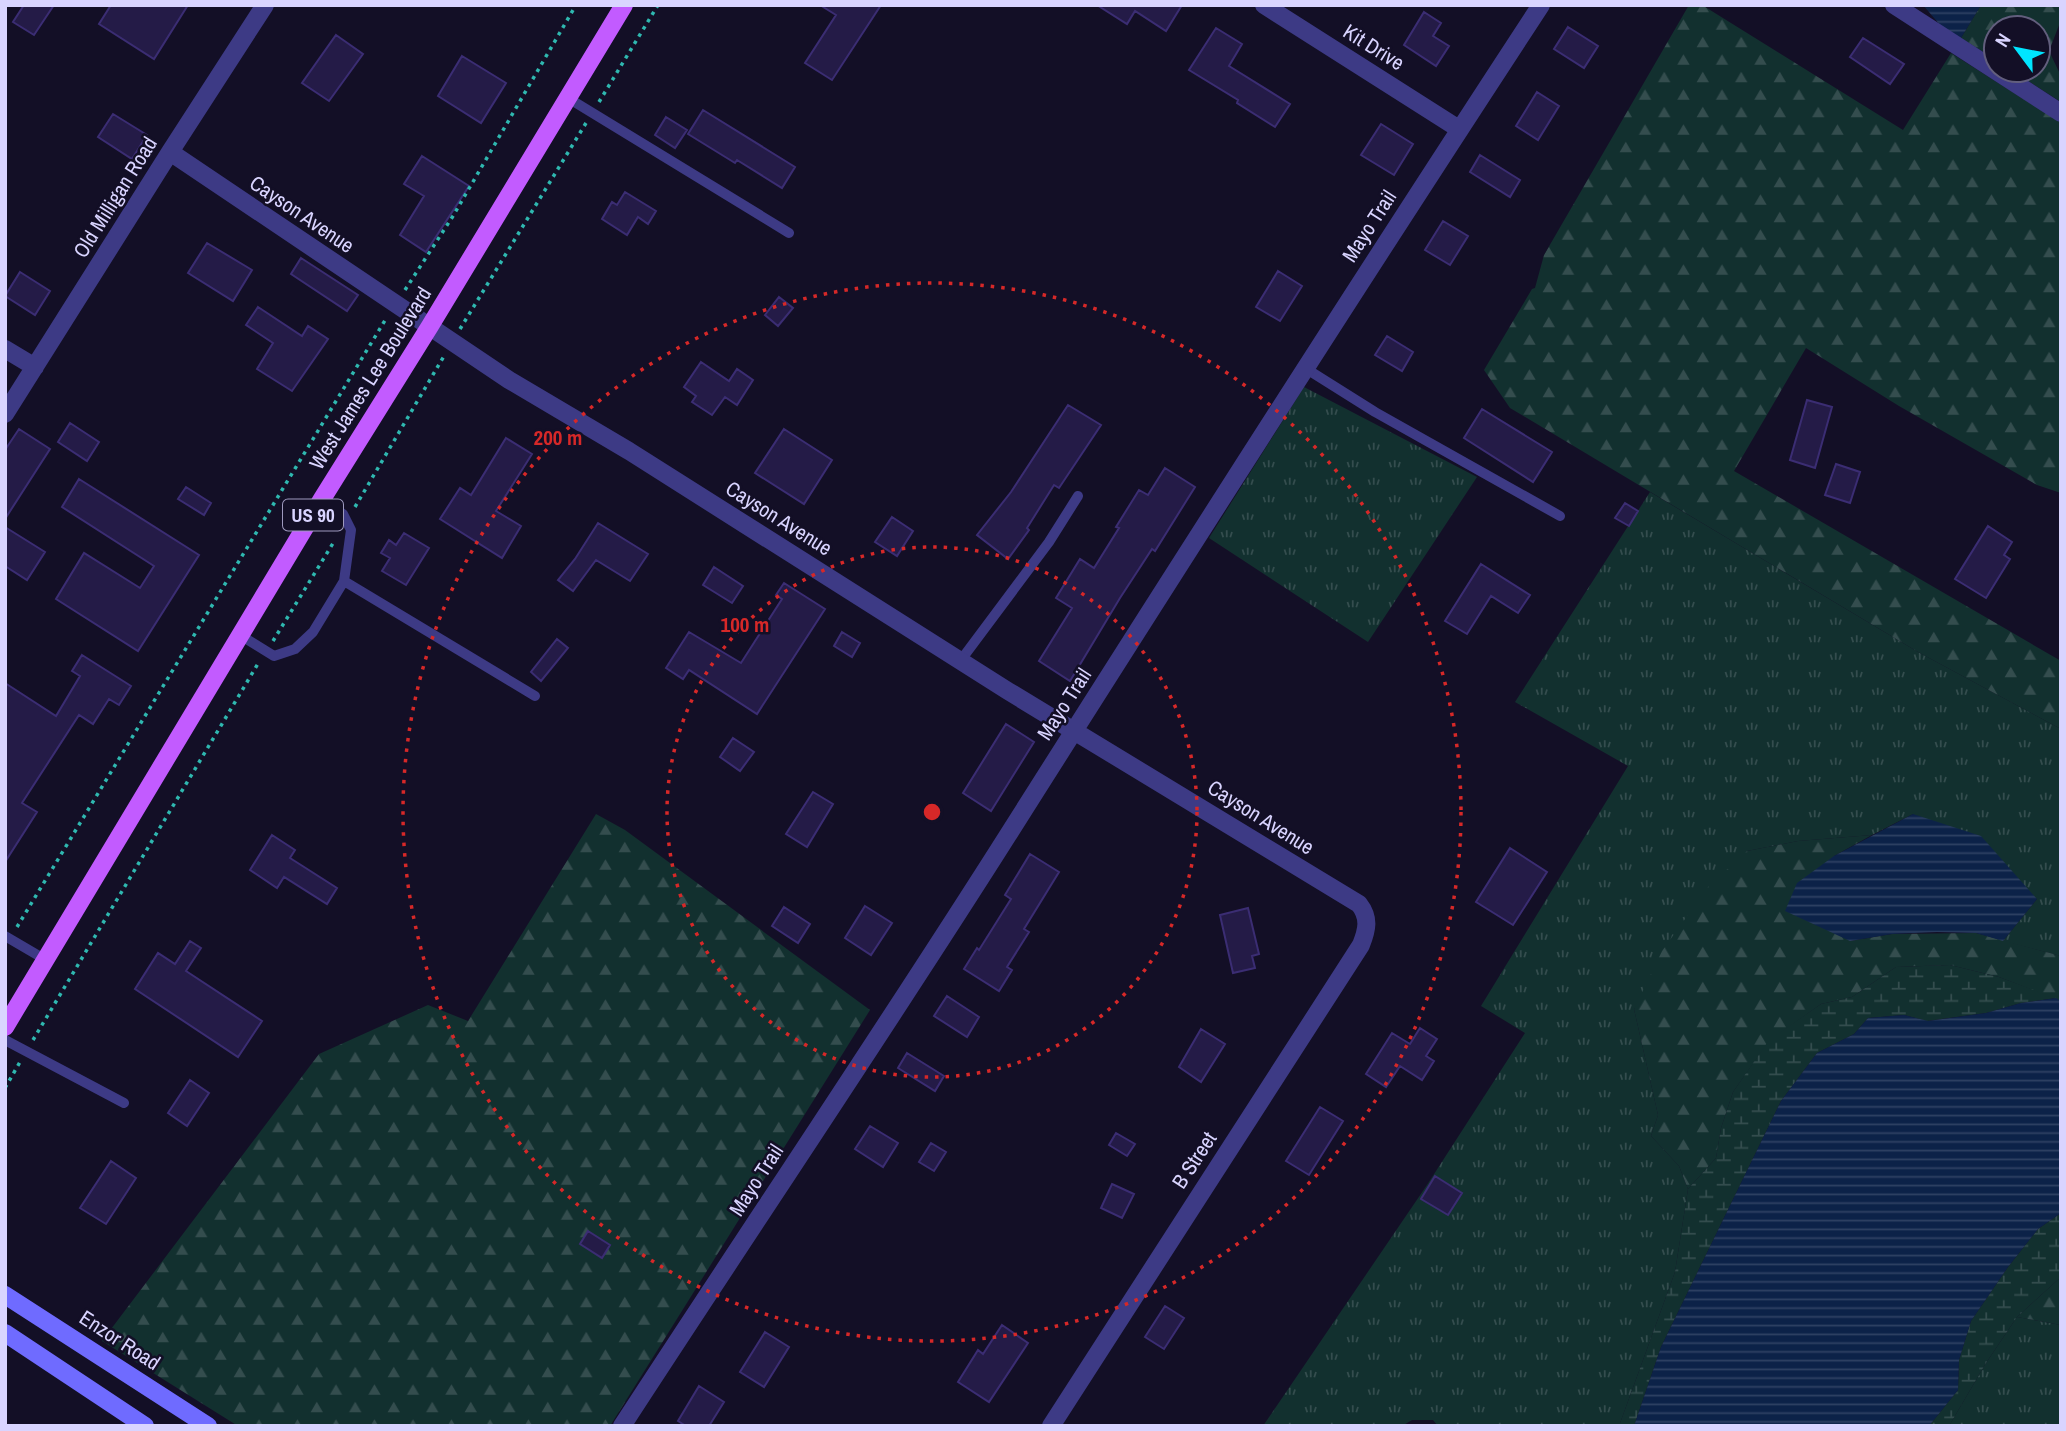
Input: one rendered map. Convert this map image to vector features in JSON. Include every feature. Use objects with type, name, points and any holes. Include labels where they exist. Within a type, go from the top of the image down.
[{"type":"main road","name":"West James Lee Boulevard","points":[[5,1027],[322,499],[624,5]]},
{"type":"main road","name":"Enzor Road","points":[[5,1295],[208,1426]]},
{"type":"main road","points":[[5,1333],[145,1426]]},
{"type":"street","name":"Old Milligan Road","points":[[5,414],[265,5]]},
{"type":"street","name":"Kit Drive","points":[[1264,5],[1459,129]]},
{"type":"street","name":"Mayo Trail","points":[[622,1426],[1008,835],[1144,618],[1541,5]]},
{"type":"street","points":[[1894,5],[2061,113]]},
{"type":"street","name":"Cayson Avenue","points":[[170,152],[509,380],[629,451],[1073,730],[1359,904],[1367,917]]},
{"type":"street","points":[[5,349],[35,367]]},
{"type":"street","name":"B Street","points":[[1051,1426],[1361,945],[1367,929],[1367,917]]},
{"type":"lane","points":[[568,98],[789,233]]},
{"type":"lane","points":[[1305,368],[1408,431],[1560,516]]},
{"type":"lane","points":[[961,660],[1049,542],[1078,496]]},
{"type":"lane","points":[[240,635],[274,656],[295,649],[313,632],[344,581],[351,530],[343,514],[322,499]]},
{"type":"lane","points":[[344,581],[535,696]]},
{"type":"lane","points":[[8,937],[46,960]]},
{"type":"lane","points":[[5,1040],[124,1103]]},
{"type":"path","points":[[8,937],[396,303],[453,216],[576,5]]},
{"type":"path","points":[[5,1088],[266,651],[658,5]]},
{"type":"green space","points":[[1689,5],[1702,5],[1903,130],[1951,53],[1982,73],[1982,84],[2000,84],[2061,123],[2061,493],[2037,485],[1899,406],[1806,348],[1734,471],[2061,661],[2061,729],[1918,652],[1510,408],[1484,370],[1535,288],[1544,255]]},
{"type":"green space","points":[[1981,5],[2061,5],[2061,20],[2052,43],[2052,14],[1982,14],[1982,51],[1961,38]]},
{"type":"green space","points":[[2052,57],[2061,76],[2061,102],[2033,84],[2052,84]]},
{"type":"green space","points":[[1304,387],[1477,477],[1368,642],[1209,538]]},
{"type":"green space","points":[[1650,492],[1918,652],[2061,729],[2061,956],[2003,941],[2037,899],[1913,814],[1872,835],[1798,841],[1747,851],[1634,1009],[1658,1115],[1651,1136],[1679,1166],[1688,1189],[1675,1272],[1619,1426],[1438,1426],[1433,1420],[1412,1420],[1402,1426],[1263,1426],[1427,1185],[1525,1033],[1481,1006],[1628,766],[1515,702]]},
{"type":"green space","points":[[596,814],[625,830],[870,1010],[610,1426],[238,1426],[102,1341],[319,1054],[428,1005],[468,1021]]},
{"type":"green space","points":[[1872,835],[1834,856],[1850,941],[1892,934],[1976,933],[2061,956],[2061,1001],[1999,977],[1950,965],[1896,967],[1852,997],[1821,1004],[1769,1041],[1733,1092],[1721,1128],[1716,1158],[1688,1189],[1679,1166],[1651,1136],[1658,1115],[1634,1009],[1662,951],[1708,887],[1747,851],[1798,841]]},
{"type":"green space","points":[[1950,965],[1999,977],[2056,998],[2021,1003],[1986,1013],[1927,1021],[1904,1015],[1868,1018],[1854,1034],[1817,1053],[1781,1101],[1661,1347],[1634,1426],[1619,1426],[1675,1272],[1688,1189],[1716,1158],[1721,1128],[1733,1092],[1769,1040],[1821,1004],[1852,997],[1896,967]]},
{"type":"green space","points":[[2061,1213],[2061,1277],[2017,1317],[1949,1426],[1929,1426],[1958,1390],[1959,1360],[1971,1321],[2038,1229]]},
{"type":"green space","points":[[2061,1277],[2061,1325],[2017,1317]]},
{"type":"green space","points":[[2017,1317],[2061,1325],[2061,1426],[1949,1426],[1986,1363]]},
{"type":"water","points":[[1923,5],[1981,5],[1961,38],[1940,25]]},
{"type":"water","points":[[1913,814],[1981,836],[2037,899],[2003,941],[1976,933],[1937,932],[1892,934],[1850,941],[1785,911],[1797,883],[1834,856]]},
{"type":"water","points":[[2056,998],[2061,1001],[2061,1213],[2038,1229],[1971,1321],[1959,1360],[1958,1390],[1929,1426],[1634,1426],[1661,1347],[1781,1101],[1817,1053],[1854,1034],[1868,1018],[1904,1015],[1928,1021],[1986,1013],[2021,1003]]},
{"type":"building","points":[[24,5],[54,5],[34,35],[13,22]]},
{"type":"building","points":[[111,5],[188,5],[154,59],[99,24]]},
{"type":"building","points":[[820,5],[881,5],[832,80],[805,63],[836,15]]},
{"type":"building","points":[[1097,5],[1182,5],[1166,31],[1135,11],[1127,24]]},
{"type":"building","points":[[1424,12],[1441,23],[1433,36],[1449,46],[1436,66],[1404,45]]},
{"type":"building","points":[[1568,27],[1598,46],[1584,68],[1554,49]]},
{"type":"building","points":[[1216,28],[1242,44],[1229,66],[1290,104],[1275,127],[1189,70]]},
{"type":"building","points":[[336,35],[363,54],[329,101],[302,83]]},
{"type":"building","points":[[1863,38],[1904,64],[1890,84],[1850,57]]},
{"type":"building","points":[[462,56],[506,83],[481,123],[438,96]]},
{"type":"building","points":[[1537,92],[1559,106],[1538,140],[1516,126]]},
{"type":"building","points":[[703,110],[795,167],[782,188],[688,134]]},
{"type":"building","points":[[113,114],[147,135],[132,159],[98,137]]},
{"type":"building","points":[[666,117],[687,130],[675,148],[655,135]]},
{"type":"building","points":[[1381,124],[1413,144],[1394,175],[1361,155]]},
{"type":"building","points":[[1480,155],[1520,180],[1510,197],[1470,172]]},
{"type":"building","points":[[422,156],[469,186],[426,252],[400,235],[424,196],[404,184]]},
{"type":"building","points":[[625,192],[656,211],[648,224],[638,217],[627,235],[602,219],[612,202],[617,205]]},
{"type":"building","points":[[1443,221],[1468,236],[1450,265],[1425,250]]},
{"type":"building","points":[[207,243],[252,270],[233,301],[188,273]]},
{"type":"building","points":[[301,258],[358,295],[347,311],[291,274]]},
{"type":"building","points":[[1278,271],[1302,286],[1280,321],[1256,307]]},
{"type":"building","points":[[20,272],[50,291],[35,315],[5,296]]},
{"type":"building","points":[[779,297],[793,308],[778,326],[765,315]]},
{"type":"building","points":[[258,307],[302,336],[308,326],[328,339],[292,391],[257,369],[273,343],[246,325]]},
{"type":"building","points":[[1387,336],[1413,352],[1402,371],[1375,355]]},
{"type":"building","points":[[701,362],[729,381],[737,369],[753,380],[737,405],[725,397],[712,415],[692,402],[696,396],[684,387]]},
{"type":"building","points":[[1807,400],[1832,407],[1815,468],[1790,460]]},
{"type":"building","points":[[1068,405],[1101,425],[1059,488],[1054,485],[1027,528],[1029,530],[1008,559],[977,535],[1011,492]]},
{"type":"building","points":[[1482,409],[1552,452],[1533,482],[1464,438]]},
{"type":"building","points":[[70,423],[99,442],[87,461],[58,442]]},
{"type":"building","points":[[19,429],[50,449],[5,519],[5,450]]},
{"type":"building","points":[[784,429],[832,460],[804,504],[755,473]]},
{"type":"building","points":[[506,438],[532,454],[496,511],[521,526],[502,558],[440,519],[460,488],[471,495]]},
{"type":"building","points":[[1836,464],[1860,472],[1850,503],[1825,495]]},
{"type":"building","points":[[1165,468],[1195,487],[1155,551],[1152,549],[1120,598],[1070,681],[1039,661],[1072,608],[1056,598],[1080,559],[1094,568],[1139,490],[1148,495]]},
{"type":"building","points":[[79,479],[199,555],[138,651],[56,599],[84,553],[140,588],[154,566],[62,507]]},
{"type":"building","points":[[186,487],[211,503],[204,515],[178,499]]},
{"type":"building","points":[[1625,503],[1638,511],[1629,526],[1615,518]]},
{"type":"building","points":[[892,517],[913,531],[897,556],[875,542]]},
{"type":"building","points":[[598,523],[648,554],[630,581],[596,560],[573,591],[558,580]]},
{"type":"building","points":[[1988,526],[2012,542],[2004,555],[2010,559],[1986,598],[1955,579]]},
{"type":"building","points":[[5,527],[45,552],[27,580],[5,566]]},
{"type":"building","points":[[404,533],[429,548],[406,585],[382,571],[390,558],[381,553],[389,540],[396,545]]},
{"type":"building","points":[[1481,564],[1530,595],[1518,613],[1491,596],[1467,634],[1445,621]]},
{"type":"building","points":[[714,567],[743,586],[732,603],[703,585]]},
{"type":"building","points":[[784,583],[825,609],[757,714],[689,670],[683,679],[666,668],[689,632],[741,663],[782,599],[776,595]]},
{"type":"building","points":[[842,632],[860,643],[852,657],[834,646]]},
{"type":"building","points":[[557,639],[568,648],[541,681],[531,672]]},
{"type":"building","points":[[82,655],[131,686],[119,705],[109,699],[93,724],[79,715],[22,803],[37,812],[5,862],[5,683],[56,716],[80,676],[72,671]]},
{"type":"building","points":[[1006,724],[1034,742],[991,811],[963,793]]},
{"type":"building","points":[[733,738],[754,752],[740,771],[720,757]]},
{"type":"building","points":[[813,792],[833,804],[807,847],[786,834]]},
{"type":"building","points":[[272,835],[295,850],[290,858],[337,888],[327,904],[284,877],[277,888],[250,870]]},
{"type":"building","points":[[1510,848],[1547,872],[1513,925],[1476,902]]},
{"type":"building","points":[[1030,854],[1059,872],[1024,929],[1029,932],[1007,967],[1012,970],[999,991],[964,969],[1011,899],[1005,895]]},
{"type":"building","points":[[865,906],[892,923],[871,955],[845,938]]},
{"type":"building","points":[[784,907],[810,924],[798,943],[772,926]]},
{"type":"building","points":[[1248,908],[1259,954],[1252,956],[1255,968],[1233,973],[1220,915]]},
{"type":"building","points":[[190,941],[201,948],[186,971],[262,1021],[238,1057],[135,989],[158,953],[175,964]]},
{"type":"building","points":[[947,996],[979,1017],[967,1037],[934,1016]]},
{"type":"building","points":[[1420,1028],[1437,1039],[1426,1056],[1434,1061],[1422,1080],[1400,1066],[1386,1087],[1366,1074],[1392,1033],[1410,1044]]},
{"type":"building","points":[[1201,1029],[1225,1044],[1201,1082],[1179,1067]]},
{"type":"building","points":[[907,1053],[944,1076],[935,1091],[898,1068]]},
{"type":"building","points":[[190,1080],[209,1093],[187,1126],[168,1113]]},
{"type":"building","points":[[1320,1107],[1343,1121],[1309,1175],[1286,1161]]},
{"type":"building","points":[[870,1126],[898,1143],[883,1167],[855,1149]]},
{"type":"building","points":[[1116,1133],[1135,1144],[1127,1156],[1109,1145]]},
{"type":"building","points":[[931,1143],[946,1152],[934,1171],[919,1162]]},
{"type":"building","points":[[111,1161],[136,1178],[106,1224],[80,1208]]},
{"type":"building","points":[[1435,1176],[1462,1193],[1448,1215],[1421,1199]]},
{"type":"building","points":[[1112,1184],[1134,1194],[1122,1218],[1101,1208]]},
{"type":"building","points":[[588,1231],[610,1245],[602,1258],[580,1244]]},
{"type":"building","points":[[1165,1306],[1184,1318],[1164,1349],[1145,1337]]},
{"type":"building","points":[[1002,1325],[1028,1343],[989,1402],[958,1382],[978,1350],[983,1354]]},
{"type":"building","points":[[765,1332],[789,1347],[764,1387],[740,1372]]},
{"type":"building","points":[[699,1386],[724,1402],[709,1426],[686,1426],[678,1421]]}]
